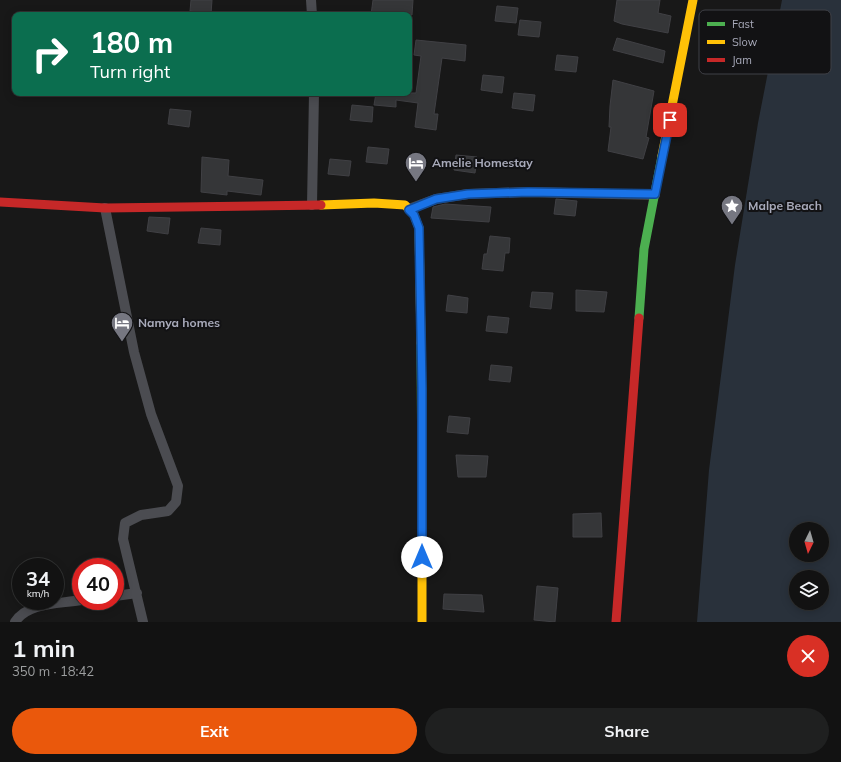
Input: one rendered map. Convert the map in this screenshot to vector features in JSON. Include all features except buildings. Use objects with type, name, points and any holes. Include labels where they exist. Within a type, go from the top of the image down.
[{"type":"street","points":[[311,0],[312,12]]},
{"type":"street","points":[[616,622],[644,249],[693,0]]},
{"type":"street","points":[[312,205],[314,96]]},
{"type":"street","points":[[409,210],[436,199],[468,194],[536,192],[655,194]]},
{"type":"street","points":[[0,202],[105,208],[374,203],[405,205],[414,215],[419,228],[422,388],[422,622]]},
{"type":"street","points":[[105,208],[134,352],[151,414],[178,486],[176,502],[168,511],[141,515],[125,523],[124,539],[143,622]]},
{"type":"street","points":[[124,595],[137,593]]},
{"type":"street","points":[[15,622],[21,613],[33,607],[72,601]]},
{"type":"shaded area","points":[[782,0],[841,0],[841,622],[697,622],[709,470],[735,265],[768,74],[831,74],[831,10],[780,10]]},
{"type":"traffic: fast","points":[[639,318],[644,249],[662,156]]},
{"type":"traffic: fast","points":[[421,343],[422,502]]},
{"type":"traffic: slow","points":[[662,156],[693,0]]},
{"type":"traffic: slow","points":[[321,205],[374,203],[405,205],[414,215],[419,228],[421,343]]},
{"type":"traffic: slow","points":[[422,502],[422,622]]},
{"type":"traffic: jam","points":[[0,202],[105,208],[321,205]]},
{"type":"traffic: jam","points":[[616,622],[639,318]]},
{"type":"place","name":"Amelie Homestay","points":[[416,182]]},
{"type":"place","name":"Malpe Beach","points":[[732,226]]},
{"type":"place","name":"Namya homes","points":[[122,342]]},
{"type":"route","points":[[422,557],[422,388],[419,228],[414,215],[409,210],[436,199],[468,194],[528,192],[655,194],[670,120]]}]
